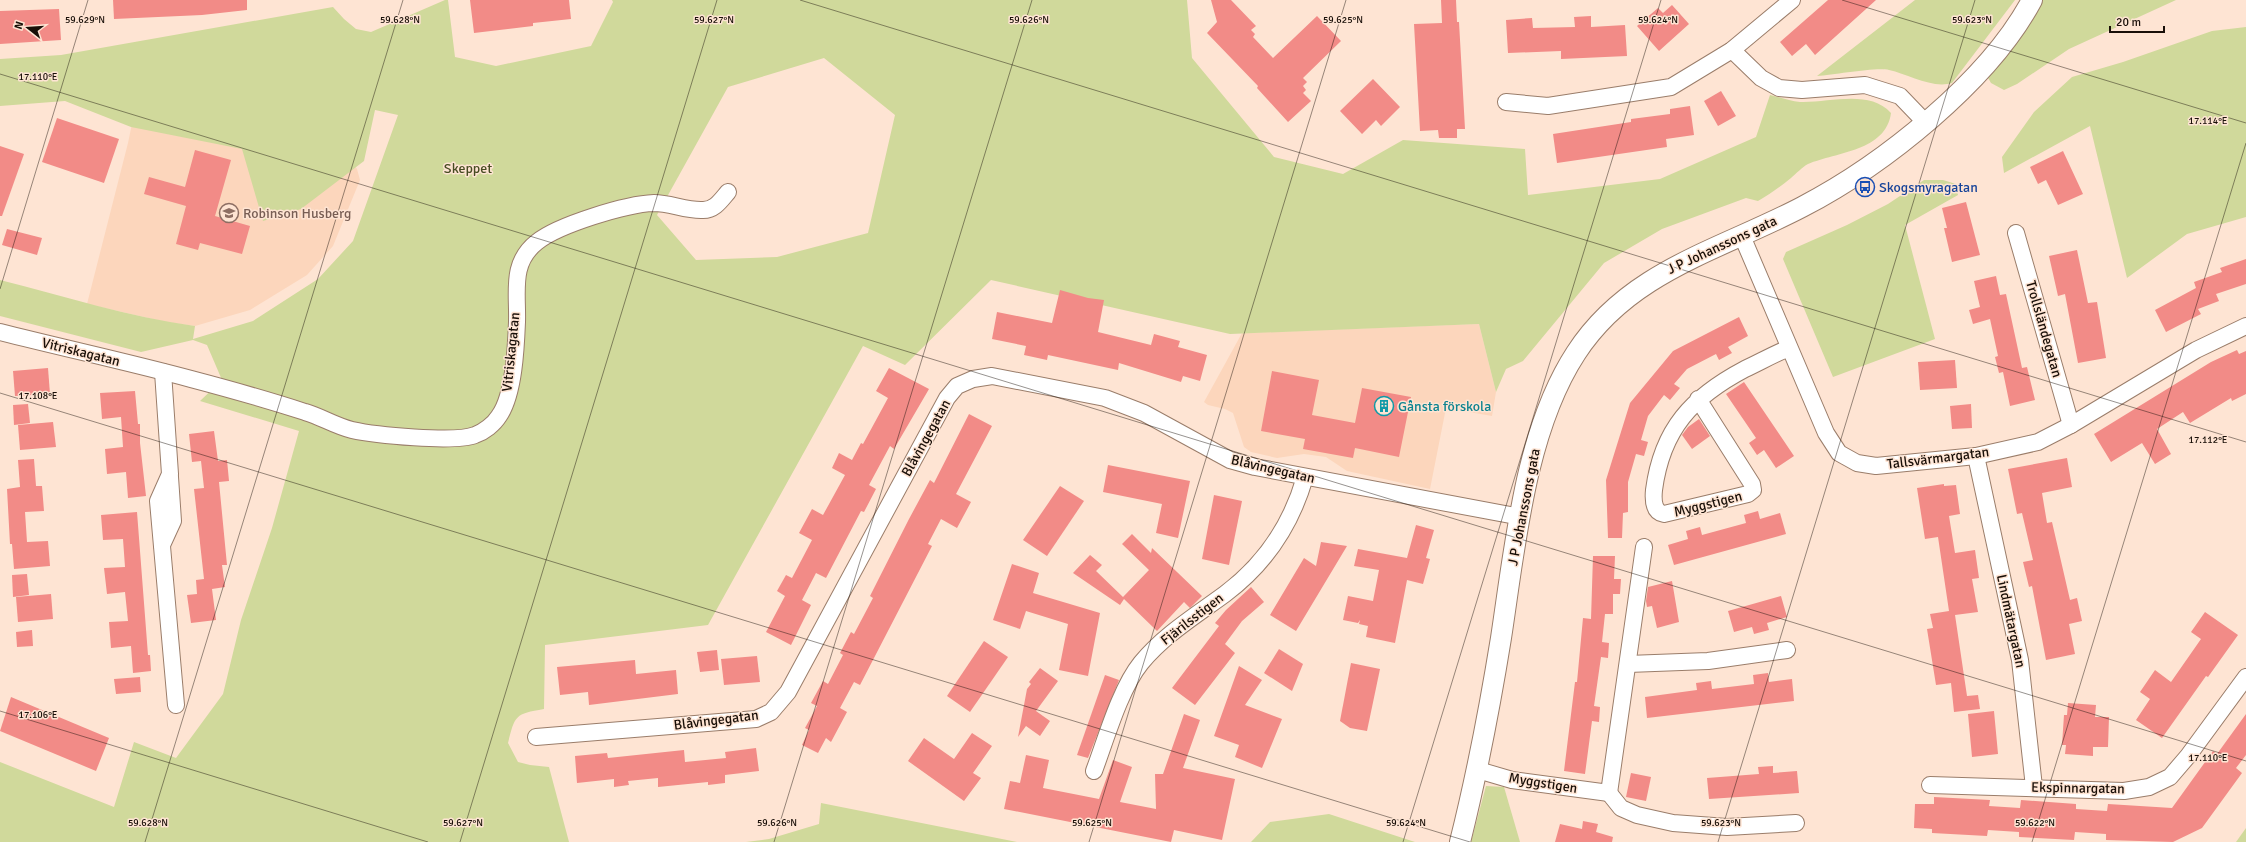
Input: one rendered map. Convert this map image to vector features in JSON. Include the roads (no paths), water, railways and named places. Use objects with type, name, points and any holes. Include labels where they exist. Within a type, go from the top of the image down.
[{"type":"street","points":[[1506,102],[1548,106],[1671,87],[1732,50],[1792,0]]},
{"type":"street","name":"J P Johanssons gata","points":[[1460,842],[1478,770],[1534,449],[1553,398],[1575,354],[1600,322],[1629,295],[1675,265],[1742,236],[1804,206],[1872,164],[1958,94],[1990,59],[2032,0]]},
{"type":"street","points":[[1732,50],[1761,78],[1779,88],[1802,90],[1865,85],[1900,96],[1925,122]]},
{"type":"street","name":"Vitriskagatan","points":[[0,332],[222,387],[302,410],[332,424],[355,431],[417,437],[461,438],[475,435],[494,422],[502,412],[510,388],[517,322],[516,286],[519,267],[526,252],[548,235],[627,207],[654,203],[705,211],[719,204],[728,192]]},
{"type":"street","name":"Trollsländegatan","points":[[2016,233],[2071,425]]},
{"type":"street","name":"Tallsvärmargatan","points":[[1742,236],[1826,433],[1840,453],[1857,463],[1876,466],[1976,456],[2038,442],[2071,425],[2196,350],[2246,326]]},
{"type":"street","name":"Myggstigen","points":[[1698,399],[1752,484],[1753,490],[1748,494],[1710,504],[1660,514],[1656,510],[1653,498],[1656,472],[1664,445],[1678,421],[1698,399],[1721,382],[1789,348]]},
{"type":"street","points":[[163,372],[170,474],[158,501],[176,705]]},
{"type":"street","name":"Blåvingegatan","points":[[536,737],[756,719],[771,712],[788,692],[947,398],[957,386],[973,379],[992,376],[1105,398],[1144,413],[1230,460],[1305,477],[1521,517]]},
{"type":"street","name":"Lindmätargatan","points":[[1976,456],[2020,660],[2034,787]]},
{"type":"street","name":"Fjärilsstigen","points":[[1094,771],[1133,675],[1157,646],[1176,629],[1225,594],[1247,576],[1263,559],[1287,524],[1298,502],[1305,477]]},
{"type":"street","points":[[1644,547],[1609,793],[1621,808],[1632,813],[1673,823],[1727,827],[1796,823]]},
{"type":"street","points":[[1628,664],[1708,661],[1787,650]]},
{"type":"street","name":"Ekspinnargatan","points":[[1930,784],[2124,791],[2149,787],[2170,777],[2188,756],[2246,677]]},
{"type":"street","name":"Myggstigen","points":[[1478,770],[1512,780],[1609,793]]},
{"type":"place","name":"Skogsmyragatan","points":[[1865,187]]},
{"type":"place","name":"Robinson Husberg","points":[[229,213]]},
{"type":"place","name":"Gånsta förskola","points":[[1384,406]]},
{"type":"park label","name":"Skeppet","points":[[468,168]]}]
